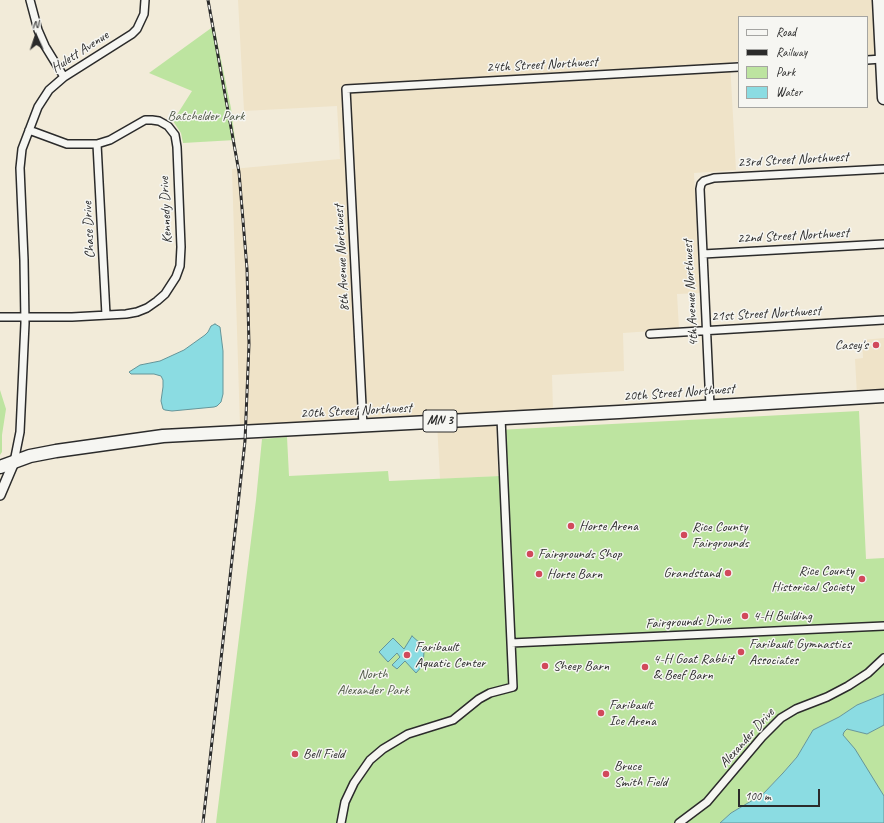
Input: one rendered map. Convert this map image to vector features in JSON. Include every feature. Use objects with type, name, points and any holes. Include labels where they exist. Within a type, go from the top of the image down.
[{"type":"highway","points":[[879,0],[884,98]]},
{"type":"highway","name":"20th Street Northwest","points":[[0,467],[30,456],[56,451],[163,436],[884,396]]},
{"type":"street","points":[[30,0],[38,30],[45,46],[64,77]]},
{"type":"street","name":"Hulett Avenue","points":[[14,462],[20,432],[25,317],[20,168],[22,149],[42,98],[64,77],[132,34],[137,29],[144,14],[144,0]]},
{"type":"street","points":[[868,60],[882,59]]},
{"type":"street","name":"24th Street Northwest","points":[[346,89],[738,67]]},
{"type":"street","name":"8th Avenue Northwest","points":[[346,89],[363,426]]},
{"type":"street","name":"Kennedy Drive","points":[[0,317],[106,315],[137,312],[148,308],[165,294],[179,270],[181,257],[177,147],[175,135],[168,126],[159,121],[145,120],[110,140],[97,144],[67,144],[29,130]]},
{"type":"street","name":"Chase Drive","points":[[97,144],[106,315]]},
{"type":"street","name":"23rd Street Northwest","points":[[704,181],[714,178],[884,169]]},
{"type":"street","name":"4th Avenue Northwest","points":[[704,181],[701,184],[700,189],[710,406]]},
{"type":"street","name":"22nd Street Northwest","points":[[703,254],[884,244]]},
{"type":"street","name":"21st Street Northwest","points":[[650,334],[884,320]]},
{"type":"street","points":[[341,823],[345,802],[354,782],[370,760],[382,749],[408,734],[453,720],[479,699],[490,693],[513,687],[501,418]]},
{"type":"street","points":[[0,496],[14,462]]},
{"type":"street","name":"Fairgrounds Drive","points":[[868,626],[884,632]]},
{"type":"street","name":"Fairgrounds Drive","points":[[510,643],[884,626]]},
{"type":"street","name":"Alexander Drive","points":[[679,823],[707,802],[762,737],[778,721],[796,709],[827,697],[848,686],[868,673],[884,658]]},
{"type":"shaded area","points":[[238,0],[877,0],[879,55],[868,55],[868,16],[738,16],[738,61],[730,62],[736,170],[694,173],[700,293],[677,294],[679,329],[623,333],[624,371],[552,375],[553,410],[240,427],[232,169],[340,159],[337,106],[244,111]]},
{"type":"shaded area","points":[[884,338],[884,393],[857,395],[855,359],[863,358],[862,340]]},
{"type":"shaded area","points":[[496,420],[498,476],[440,479],[437,423]]},
{"type":"green space","name":"Batchelder Park","points":[[214,26],[231,108],[235,140],[183,143],[181,133],[173,121],[192,91],[149,73]]},
{"type":"green space","points":[[0,390],[6,409],[2,435],[2,452],[0,455]]},
{"type":"green space","name":"North Alexander Park","points":[[859,411],[866,559],[884,558],[884,694],[857,705],[839,717],[813,730],[797,757],[763,794],[731,813],[720,823],[216,823],[256,500],[262,439],[287,437],[289,476],[388,471],[389,481],[500,476],[498,430]]},
{"type":"green space","points":[[884,725],[884,796],[843,735],[847,729],[867,734]]},
{"type":"water","points":[[215,324],[220,327],[223,351],[223,394],[221,402],[214,407],[172,411],[163,409],[161,401],[163,380],[161,376],[154,374],[131,374],[129,372],[140,365],[160,361],[184,350],[205,335],[211,326]]},
{"type":"water","points":[[412,636],[421,644],[424,652],[423,665],[416,673],[405,661],[397,669],[392,665],[400,657],[397,653],[388,662],[379,652],[393,638],[404,649]]},
{"type":"water","points":[[884,694],[884,725],[867,734],[847,729],[843,735],[855,749],[884,796],[884,823],[720,823],[731,813],[763,794],[797,757],[813,730],[839,717],[857,705]]},
{"type":"railway","points":[[203,823],[245,441],[249,344],[247,269],[239,172],[208,0]]},
{"type":"place","name":"Casey's","points":[[876,345]]},
{"type":"place","name":"Horse Arena","points":[[571,526]]},
{"type":"place","name":"Rice County Fairgrounds","points":[[684,535]]},
{"type":"place","name":"Fairgrounds Shop","points":[[530,554]]},
{"type":"place","name":"Grandstand","points":[[728,573]]},
{"type":"place","name":"Horse Barn","points":[[539,574]]},
{"type":"place","name":"Rice County Historical Society","points":[[862,579]]},
{"type":"place","name":"4-H Building","points":[[745,616]]},
{"type":"place","name":"Faribault Gymnastics Associates","points":[[741,652]]},
{"type":"place","name":"Faribault Aquatic Center","points":[[407,655]]},
{"type":"place","name":"Sheep Barn","points":[[545,666]]},
{"type":"place","name":"4-H Goat Rabbit & Beef Barn","points":[[645,667]]},
{"type":"place","name":"Faribault Ice Arena","points":[[601,713]]},
{"type":"place","name":"Bell Field","points":[[295,754]]},
{"type":"place","name":"Bruce Smith Field","points":[[606,774]]}]
